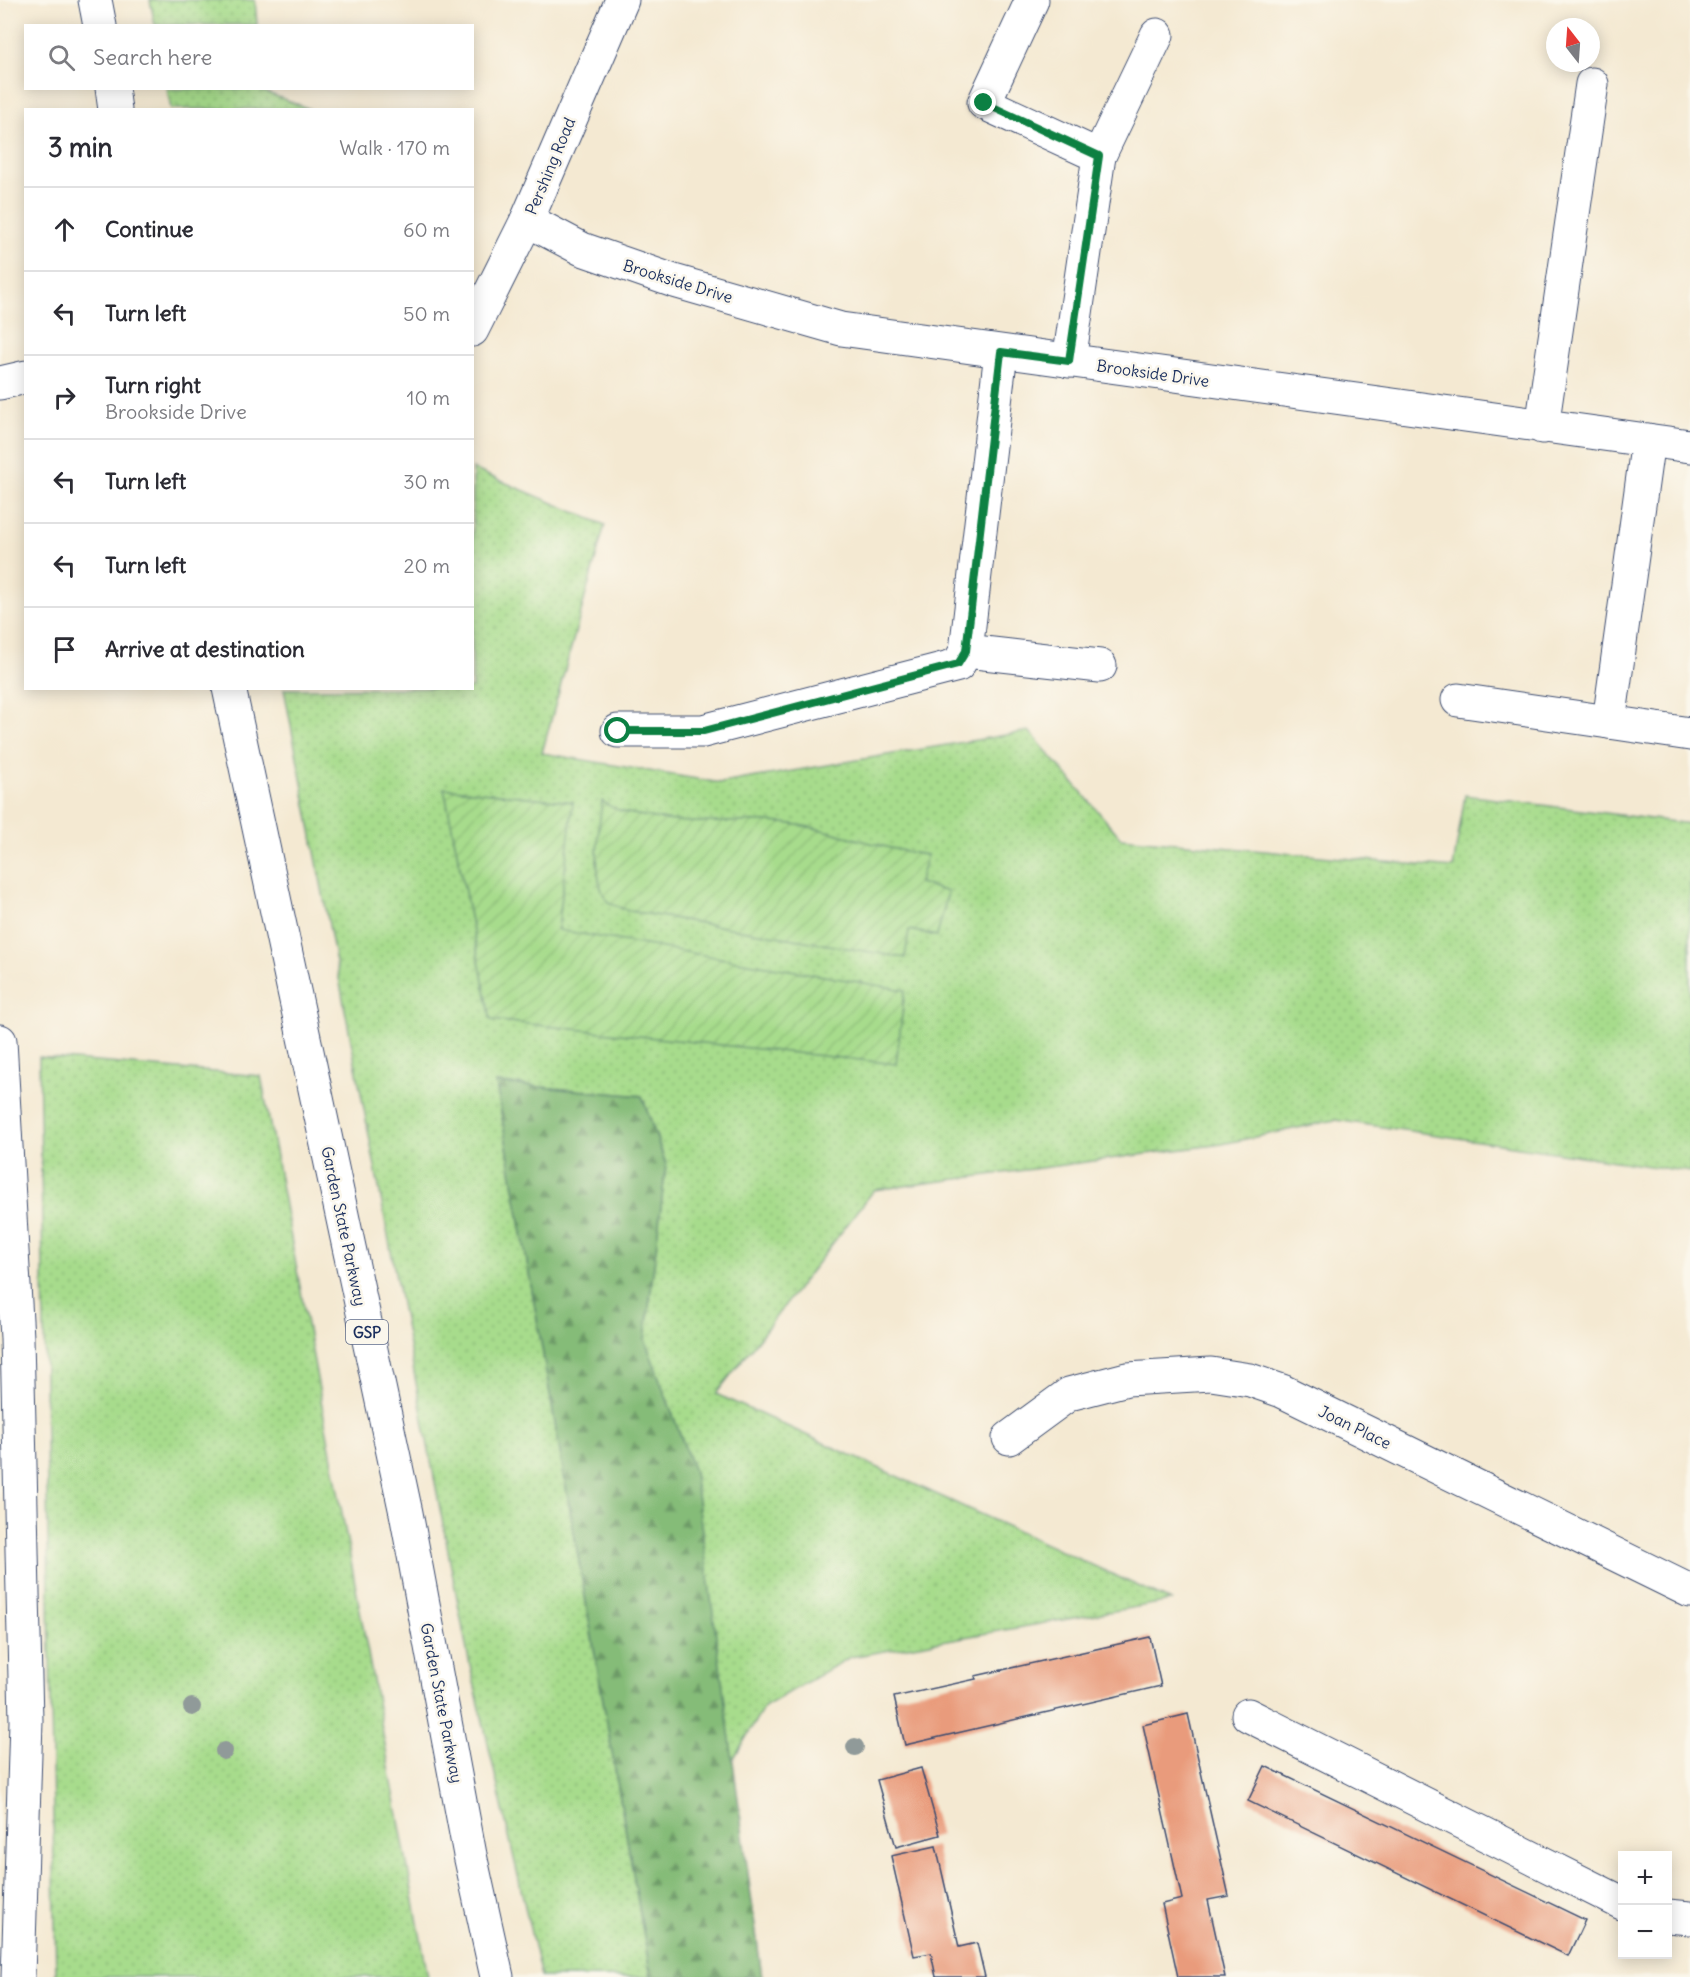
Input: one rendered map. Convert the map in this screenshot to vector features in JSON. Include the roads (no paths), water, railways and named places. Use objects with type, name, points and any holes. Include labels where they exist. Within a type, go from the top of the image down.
[{"type":"main road","points":[[95,0],[100,24]]},
{"type":"main road","name":"Pershing Road","points":[[474,326],[526,220],[622,0]]},
{"type":"main road","points":[[1032,0],[984,103],[1099,156]]},
{"type":"main road","points":[[1069,361],[1099,156],[1157,35]]},
{"type":"main road","points":[[1542,427],[1592,84]]},
{"type":"main road","points":[[112,90],[115,108]]},
{"type":"main road","name":"Brookside Drive","points":[[526,220],[582,249],[613,260],[674,281],[841,329],[1690,446]]},
{"type":"main road","points":[[618,731],[704,731],[958,664],[966,651],[1001,352]]},
{"type":"main road","points":[[0,383],[24,377]]},
{"type":"main road","points":[[1609,722],[1648,440]]},
{"type":"main road","points":[[966,651],[1100,666]]},
{"type":"main road","name":"Garden State Parkway","points":[[229,690],[406,1514],[470,1855],[497,1977]]},
{"type":"main road","points":[[1458,700],[1690,734]]},
{"type":"main road","points":[[0,1041],[17,1338],[26,1721],[18,1977]]},
{"type":"main road","name":"Joan Place","points":[[1009,1438],[1069,1394],[1126,1379],[1211,1374],[1250,1380],[1282,1391],[1690,1591]]},
{"type":"main road","points":[[1248,1715],[1618,1900]]},
{"type":"main road","points":[[1672,1916],[1690,1918]]}]
